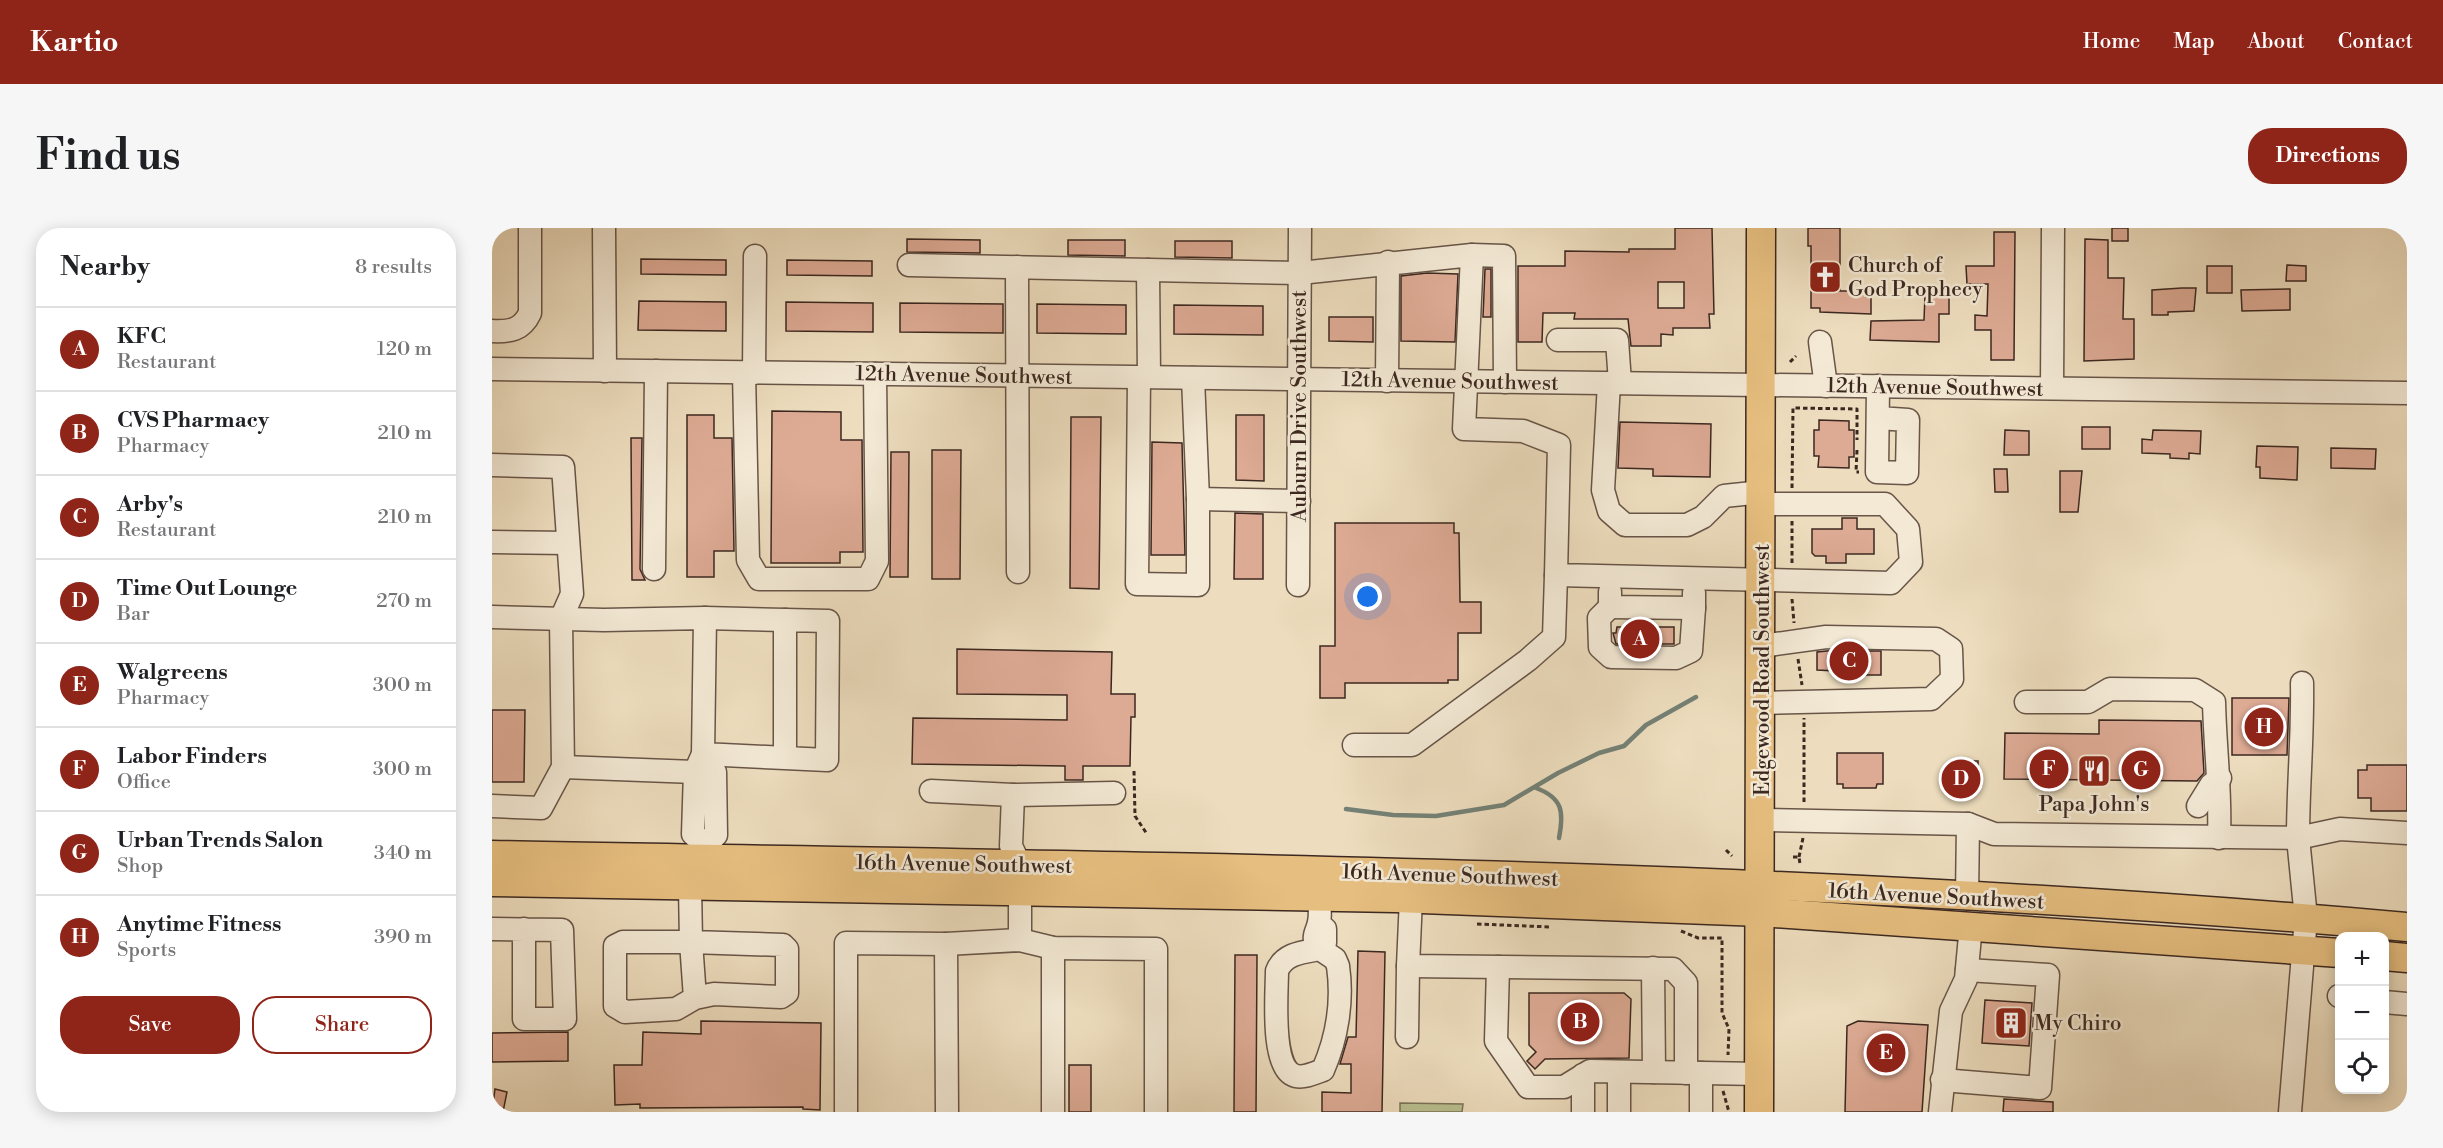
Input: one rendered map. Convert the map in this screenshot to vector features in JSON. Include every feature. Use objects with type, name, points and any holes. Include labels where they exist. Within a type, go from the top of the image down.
[{"type":"main road","name":"Edgewood Road Southwest","points":[[1759,1112],[1763,385],[1761,228]]},
{"type":"main road","name":"16th Avenue Southwest","points":[[492,855],[702,869],[1020,878],[1396,872],[1761,899],[1971,925],[2335,952]]},
{"type":"main road","name":"16th Avenue Southwest","points":[[492,882],[702,869]]},
{"type":"main road","name":"16th Avenue Southwest","points":[[1020,878],[1319,910],[1411,898],[1967,897],[2306,918],[2407,927]]},
{"type":"main road","points":[[2389,957],[2407,958]]},
{"type":"street","points":[[492,331],[515,330],[526,323],[530,313],[530,228]]},
{"type":"street","points":[[604,228],[605,371]]},
{"type":"street","name":"Auburn Drive Southwest","points":[[1298,585],[1300,228]]},
{"type":"street","points":[[2052,388],[2053,228]]},
{"type":"street","points":[[1354,745],[1412,745],[1528,660],[1554,637],[1559,445],[1523,431],[1464,429],[1464,381],[1472,255]]},
{"type":"street","points":[[909,265],[1300,273],[1472,255],[1504,256],[1505,382]]},
{"type":"street","points":[[755,256],[749,373],[748,560],[759,579],[868,579],[877,561],[876,374]]},
{"type":"street","points":[[1387,381],[1388,262]]},
{"type":"street","points":[[1017,267],[1018,572]]},
{"type":"street","points":[[1148,270],[1137,584],[1198,585],[1198,499],[1193,378]]},
{"type":"street","points":[[1556,575],[1762,578],[1891,583],[1911,562],[1908,529],[1885,504],[1724,496],[1703,517],[1687,525],[1625,525],[1609,511],[1603,490],[1615,383],[1617,340],[1558,340]]},
{"type":"street","points":[[1820,342],[1827,386]]},
{"type":"street","name":"12th Avenue Southwest","points":[[492,369],[2407,393]]},
{"type":"street","points":[[654,569],[656,371]]},
{"type":"street","points":[[1878,386],[1878,418]]},
{"type":"street","points":[[492,465],[563,467],[572,594],[561,619],[562,767],[541,808],[492,806]]},
{"type":"street","points":[[1198,499],[1299,501]]},
{"type":"street","points":[[492,542],[568,543]]},
{"type":"street","points":[[1611,576],[1610,607],[1599,618],[1600,647],[1611,657],[1676,658],[1691,651],[1695,577]]},
{"type":"street","points":[[1610,607],[1694,608]]},
{"type":"street","points":[[492,616],[561,619],[705,618],[828,621],[828,760],[785,758],[562,767]]},
{"type":"street","points":[[699,763],[705,618]]},
{"type":"street","points":[[785,620],[785,758]]},
{"type":"street","points":[[1762,646],[1826,637],[1936,639],[1951,649],[1952,679],[1931,699],[1762,703]]},
{"type":"street","points":[[2290,1112],[2306,918],[2298,838],[2299,779],[2303,740],[2302,682]]},
{"type":"street","points":[[2026,702],[2088,702],[2110,689],[2195,690],[2214,702],[2215,761],[2220,778],[2219,838]]},
{"type":"street","points":[[695,998],[691,942],[702,869],[716,835],[715,772],[699,763]]},
{"type":"street","points":[[2199,806],[2211,785],[2220,778]]},
{"type":"street","points":[[931,791],[1013,795],[1114,793]]},
{"type":"street","points":[[1013,795],[1011,846],[1020,878],[1020,940]]},
{"type":"street","points":[[1762,820],[1968,824],[1994,834],[2298,838],[2340,829],[2407,833]]},
{"type":"street","points":[[1967,897],[1968,824]]},
{"type":"street","points":[[1407,1037],[1411,898]]},
{"type":"street","points":[[1319,910],[1315,942],[1320,949],[1335,959],[1338,966],[1337,1028],[1333,1047],[1323,1070],[1311,1075],[1295,1076],[1282,1064],[1278,1047],[1278,971],[1280,963],[1287,957],[1320,949]]},
{"type":"street","points":[[1940,1112],[1951,1011],[1966,979],[1971,925]]},
{"type":"street","points":[[492,929],[524,929]]},
{"type":"street","points":[[846,1112],[846,943],[946,944],[1020,940],[1053,948],[1156,949],[1156,1112]]},
{"type":"street","points":[[623,942],[691,942],[783,945],[787,949],[787,993],[781,996],[714,994],[695,998],[676,1009],[625,1012],[615,1006],[615,946],[623,942]]},
{"type":"street","points":[[946,944],[947,1112]]},
{"type":"street","points":[[1053,948],[1053,1112]]},
{"type":"street","points":[[1408,966],[1673,969],[1686,983],[1693,1073],[1701,1112]]},
{"type":"street","points":[[1498,967],[1496,1041],[1528,1087],[1564,1088],[1590,1071],[1760,1074]]},
{"type":"street","points":[[1653,968],[1654,1072]]},
{"type":"street","points":[[1942,1080],[2040,1088],[2048,975],[1967,970]]},
{"type":"street","points":[[2389,1002],[2407,1004]]},
{"type":"street","points":[[1619,1072],[1619,1112]]},
{"type":"street","points":[[1583,1075],[1583,1112]]},
{"type":"path","points":[[1790,362],[1796,356]]},
{"type":"path","points":[[1134,771],[1135,816],[1147,834]]},
{"type":"path","points":[[1726,850],[1732,856]]},
{"type":"path","points":[[1793,857],[1799,857],[1800,864]]},
{"type":"path","points":[[1722,938],[1727,931]]},
{"type":"green space","points":[[1400,1103],[1463,1104],[1462,1112],[1400,1112]]},
{"type":"building","points":[[1675,228],[1712,228],[1714,314],[1709,314],[1710,328],[1673,328],[1673,335],[1661,334],[1661,346],[1631,346],[1628,319],[1574,319],[1575,313],[1543,313],[1542,342],[1518,342],[1518,266],[1565,266],[1565,251],[1629,252],[1629,249],[1675,249]],"holes":[[[1658,282],[1684,282],[1684,308],[1658,308]]]},
{"type":"building","name":"Church of God Prophecy","points":[[1808,228],[1840,228],[1840,291],[1866,291],[1866,297],[1871,297],[1871,314],[1820,312],[1820,308],[1811,308],[1811,246],[1808,246]]},
{"type":"building","points":[[2112,228],[2128,228],[2128,241],[2112,241]]},
{"type":"building","points":[[1994,232],[2015,232],[2014,360],[1991,360],[1991,330],[1975,330],[1975,315],[1987,316],[1988,284],[1967,284],[1966,266],[1994,266]]},
{"type":"building","points":[[907,239],[980,240],[980,253],[907,252]]},
{"type":"building","points":[[2085,239],[2108,240],[2108,278],[2124,278],[2123,319],[2134,319],[2134,359],[2084,361]]},
{"type":"building","points":[[1068,240],[1125,240],[1125,256],[1068,255]]},
{"type":"building","points":[[1175,241],[1232,241],[1232,258],[1175,257]]},
{"type":"building","points":[[641,259],[726,260],[726,275],[641,274]]},
{"type":"building","points":[[787,260],[872,261],[872,276],[787,275]]},
{"type":"building","points":[[2287,265],[2306,266],[2306,281],[2286,281]]},
{"type":"building","points":[[2207,266],[2232,266],[2232,293],[2207,293]]},
{"type":"building","points":[[1485,269],[1491,269],[1491,317],[1483,317]]},
{"type":"building","points":[[1427,273],[1458,274],[1455,342],[1401,341],[1401,276]]},
{"type":"building","points":[[2196,288],[2194,311],[2152,315],[2152,290]]},
{"type":"building","points":[[2290,289],[2290,310],[2242,311],[2241,290]]},
{"type":"building","points":[[1925,295],[1949,295],[1949,314],[1939,314],[1939,342],[1870,340],[1871,321],[1924,320]]},
{"type":"building","points":[[639,301],[726,302],[726,331],[638,330]]},
{"type":"building","points":[[786,302],[873,303],[873,332],[786,331]]},
{"type":"building","points":[[900,303],[1003,304],[1003,333],[900,332]]},
{"type":"building","points":[[1037,304],[1126,305],[1126,334],[1037,333]]},
{"type":"building","points":[[1174,305],[1263,306],[1263,335],[1174,334]]},
{"type":"building","points":[[1329,317],[1373,317],[1373,342],[1329,341]]},
{"type":"building","points":[[772,411],[841,412],[841,440],[862,440],[863,552],[840,552],[840,563],[771,563]]},
{"type":"building","points":[[687,415],[714,415],[714,438],[732,438],[734,551],[714,551],[714,577],[687,577]]},
{"type":"building","points":[[1236,415],[1264,415],[1264,481],[1236,480]]},
{"type":"building","points":[[1071,417],[1101,417],[1099,589],[1070,588]]},
{"type":"building","points":[[1819,420],[1849,421],[1849,430],[1854,430],[1854,457],[1849,457],[1849,468],[1818,467],[1819,456],[1814,456],[1814,430],[1819,430]]},
{"type":"building","points":[[1620,422],[1711,424],[1710,477],[1653,476],[1653,469],[1618,468]]},
{"type":"building","points":[[2082,427],[2110,427],[2110,449],[2082,449]]},
{"type":"building","points":[[2005,430],[2029,431],[2029,455],[2004,455]]},
{"type":"building","points":[[2153,430],[2201,431],[2200,454],[2189,453],[2189,459],[2170,458],[2170,454],[2142,453],[2142,439],[2152,440]]},
{"type":"building","points":[[631,438],[642,438],[640,569],[645,580],[632,580]]},
{"type":"building","points":[[1152,442],[1182,443],[1185,555],[1151,555]]},
{"type":"building","points":[[2257,446],[2298,447],[2297,480],[2260,478],[2260,467],[2256,467]]},
{"type":"building","points":[[2331,448],[2376,449],[2375,469],[2331,468]]},
{"type":"building","points":[[932,450],[961,450],[960,579],[932,579]]},
{"type":"building","points":[[891,452],[909,452],[908,577],[890,577]]},
{"type":"building","points":[[1994,469],[2007,469],[2008,492],[1995,492]]},
{"type":"building","points":[[2060,471],[2082,471],[2078,512],[2060,512]]},
{"type":"building","points":[[1235,513],[1263,514],[1263,579],[1234,579]]},
{"type":"building","points":[[1842,518],[1857,518],[1857,529],[1874,529],[1874,554],[1846,554],[1846,563],[1826,563],[1826,556],[1815,556],[1812,553],[1812,529],[1842,529]]},
{"type":"building","points":[[1335,523],[1454,523],[1454,533],[1459,533],[1460,602],[1481,602],[1481,633],[1458,633],[1458,680],[1448,680],[1448,683],[1345,683],[1345,698],[1320,698],[1320,646],[1335,646]]},
{"type":"building","points":[[1617,627],[1674,627],[1674,644],[1616,644],[1613,633],[1616,633]]},
{"type":"building","points":[[957,649],[1112,652],[1111,694],[1135,694],[1135,717],[1131,717],[1130,766],[1083,766],[1083,780],[1065,780],[1065,766],[912,764],[913,718],[1067,720],[1067,695],[957,694]]},
{"type":"building","points":[[1881,651],[1881,675],[1836,675],[1836,671],[1817,670],[1817,652]]},
{"type":"building","points":[[2232,698],[2289,698],[2287,755],[2232,755]]},
{"type":"building","points":[[492,710],[525,710],[524,782],[492,782]]},
{"type":"building","points":[[2099,720],[2201,721],[2204,773],[2197,781],[2004,779],[2005,733],[2099,734]]},
{"type":"building","points":[[1837,753],[1883,753],[1883,784],[1877,784],[1876,788],[1843,788],[1843,784],[1837,784]]},
{"type":"building","points":[[1964,761],[1978,761],[1978,790],[1943,790],[1943,768],[1964,768]]},
{"type":"building","points":[[2367,765],[2407,765],[2407,811],[2371,811],[2371,798],[2358,798],[2358,770],[2367,770]]},
{"type":"building","points":[[1358,951],[1385,952],[1382,1112],[1322,1112],[1322,1092],[1351,1093],[1351,1064],[1340,1064],[1348,1037],[1356,1037]]},
{"type":"building","points":[[1235,955],[1257,955],[1256,1112],[1234,1112]]},
{"type":"building","points":[[1529,993],[1624,993],[1631,999],[1629,1058],[1545,1059],[1535,1069],[1527,1061],[1536,1052],[1529,1045]]},
{"type":"building","name":"My Chiro","points":[[1985,1000],[2032,1003],[2029,1046],[1982,1043]]},
{"type":"building","points":[[701,1021],[821,1023],[820,1110],[803,1109],[803,1107],[640,1108],[640,1104],[615,1105],[614,1065],[642,1065],[643,1032],[701,1034]]},
{"type":"building","points":[[1858,1021],[1928,1025],[1922,1112],[1845,1112],[1847,1026]]},
{"type":"building","points":[[568,1032],[568,1061],[492,1062],[492,1033]]},
{"type":"building","points":[[1069,1065],[1091,1065],[1091,1112],[1069,1112]]},
{"type":"building","points":[[495,1089],[507,1092],[503,1112],[492,1112]]},
{"type":"building","points":[[2004,1099],[2053,1102],[2053,1112],[2003,1112]]},
{"type":"waterway","points":[[1346,809],[1393,815],[1436,816],[1504,805],[1558,773],[1599,753],[1624,746],[1646,725],[1696,697]]},
{"type":"waterway","points":[[1536,788],[1552,796],[1560,807],[1559,838]]},
{"type":"place","name":"Church of God Prophecy","points":[[1825,277]]},
{"type":"place","name":"KFC","points":[[1640,639]]},
{"type":"place","name":"Arby's","points":[[1849,661]]},
{"type":"place","name":"Anytime Fitness","points":[[2264,727]]},
{"type":"place","name":"Labor Finders","points":[[2049,769]]},
{"type":"place","name":"Urban Trends Salon","points":[[2141,770]]},
{"type":"place","name":"Papa John's","points":[[2094,771]]},
{"type":"place","name":"Time Out Lounge","points":[[1961,779]]},
{"type":"place","name":"CVS Pharmacy","points":[[1580,1022]]},
{"type":"place","name":"My Chiro","points":[[2011,1023]]},
{"type":"place","name":"Walgreens","points":[[1886,1053]]}]
